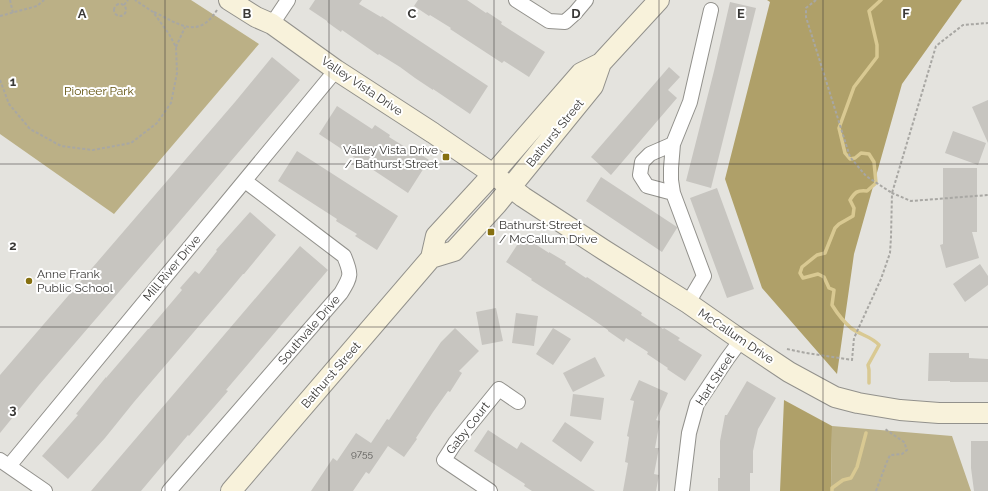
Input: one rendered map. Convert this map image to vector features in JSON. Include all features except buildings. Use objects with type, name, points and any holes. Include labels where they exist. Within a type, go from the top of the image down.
[{"type":"main road","name":"Bathurst Street","points":[[231,491],[431,258],[436,236],[493,174],[581,72],[601,63],[659,0]]},
{"type":"main road","name":"Valley Vista Drive","points":[[222,6],[272,24],[336,70],[493,174],[510,188]]},
{"type":"main road","name":"Bathurst Street","points":[[431,258],[454,251],[497,204],[593,86],[601,63]]},
{"type":"main road","name":"McCallum Drive","points":[[510,188],[688,303],[790,372],[835,396],[858,403],[900,410],[939,413],[988,413]]},
{"type":"street","points":[[272,24],[288,0]]},
{"type":"street","points":[[516,0],[549,22],[565,22],[586,0]]},
{"type":"street","points":[[688,303],[704,276],[673,193],[671,168],[673,144],[690,102],[711,10]]},
{"type":"street","name":"Mill River Drive","points":[[4,463],[245,181],[336,70]]},
{"type":"street","points":[[673,144],[650,154],[642,162],[640,175],[647,186],[673,193]]},
{"type":"street","name":"Southvale Drive","points":[[169,491],[336,299],[349,279],[349,268],[344,256],[245,181]]},
{"type":"street","name":"Hart Street","points":[[682,491],[689,434],[697,404],[741,340]]},
{"type":"street","name":"Gaby Court","points":[[490,491],[444,460],[455,443],[499,389],[518,402]]},
{"type":"street","points":[[4,463],[45,491]]},
{"type":"path","points":[[10,0],[13,13]]},
{"type":"path","points":[[0,16],[37,6],[44,0]]},
{"type":"path","points":[[124,5],[128,0]]},
{"type":"path","points":[[135,0],[153,12],[185,27],[200,26],[211,19],[222,6]]},
{"type":"path","points":[[816,0],[806,8],[806,17],[850,157],[866,176],[892,193],[911,201],[988,195]]},
{"type":"path","points":[[120,4],[124,5],[127,9],[125,14],[121,17],[116,15],[114,10],[116,6],[120,4]]},
{"type":"path","points":[[0,80],[9,104],[30,129],[61,146],[93,150],[131,143],[157,123],[170,103],[177,73],[176,47],[169,34],[153,12]]},
{"type":"path","points":[[787,349],[852,360],[854,338],[881,278],[890,253],[892,193],[936,46],[963,26],[988,22]]},
{"type":"path","points":[[176,47],[185,27]]},
{"type":"path","points":[[876,491],[890,455],[902,454],[907,450],[904,442],[885,428]]},
{"type":"green space","name":"Pioneer Park","points":[[0,0],[191,0],[259,44],[114,214],[0,134]]},
{"type":"green space","points":[[832,426],[952,436],[971,491],[831,491]]},
{"type":"shaded area","points":[[767,0],[962,0],[902,84],[854,254],[837,374],[762,288],[725,179],[770,2]]},
{"type":"shaded area","points":[[784,400],[832,426],[831,491],[780,491]]},
{"type":"waterway","points":[[869,383],[868,365],[879,345],[851,328],[841,317],[832,305],[834,290],[829,288],[824,277],[818,274],[803,278],[800,273],[802,267],[817,255],[825,253],[835,228],[853,216],[854,208],[850,200],[853,195],[859,191],[867,191],[876,183],[874,162],[869,154],[861,153],[855,158],[850,159],[845,153],[839,128],[854,87],[877,57],[877,45],[869,11],[881,0]]},
{"type":"waterway","points":[[832,491],[832,488],[843,480],[851,478],[857,467],[866,433]]},
{"type":"place","name":"Valley Vista Drive / Bathurst Street","points":[[446,157]]},
{"type":"place","name":"Bathurst Street / McCallum Drive","points":[[491,232]]},
{"type":"place","name":"Anne Frank Public School","points":[[29,281]]}]
